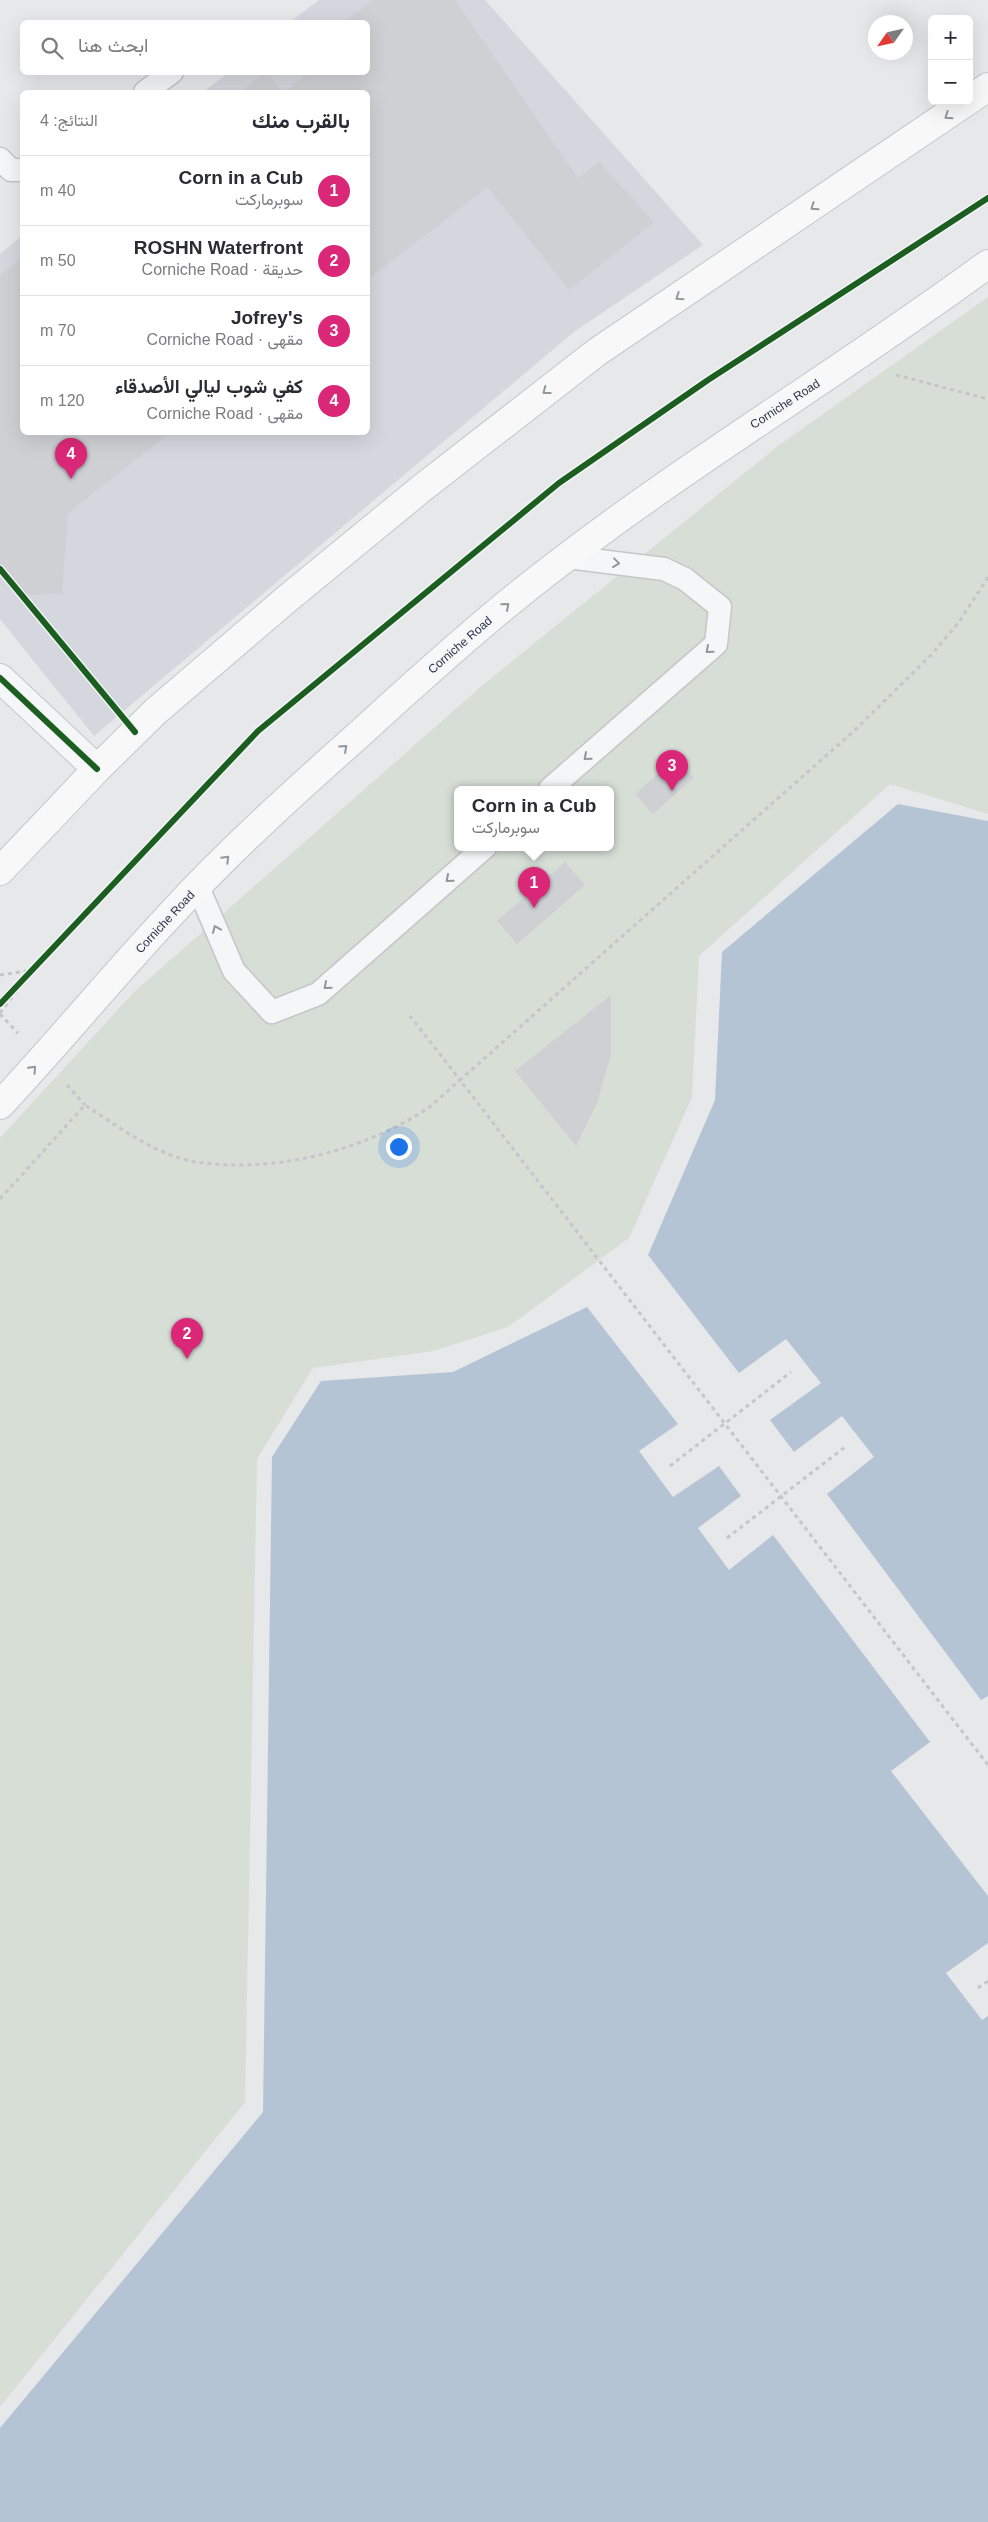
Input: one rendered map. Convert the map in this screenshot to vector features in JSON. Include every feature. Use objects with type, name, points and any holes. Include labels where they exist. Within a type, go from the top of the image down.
[{"type":"main road","points":[[1,866],[97,768],[156,712],[288,598],[422,488],[597,352],[988,87]]},
{"type":"main road","name":"Corniche Road","points":[[0,1105],[64,1036],[170,915],[269,815],[397,700],[516,598],[568,557],[722,445],[915,318],[988,264]]},
{"type":"street","points":[[0,678],[97,768]]},
{"type":"lane","points":[[148,90],[168,75]]},
{"type":"lane","points":[[0,159],[11,170],[20,170]]},
{"type":"lane","points":[[553,786],[716,644],[720,607],[685,579],[664,569],[568,557]]},
{"type":"lane","points":[[198,887],[234,971],[272,1012],[318,994],[480,851]]},
{"type":"path","points":[[896,375],[988,399]]},
{"type":"path","points":[[0,1199],[85,1105],[133,1136],[161,1150],[196,1162],[256,1164],[304,1158],[353,1147],[421,1113],[854,731],[932,654],[959,622],[988,577]]},
{"type":"path","points":[[0,1004],[40,963]]},
{"type":"path","points":[[0,975],[33,970]]},
{"type":"path","points":[[0,1013],[33,970]]},
{"type":"path","points":[[410,1016],[988,1765]]},
{"type":"path","points":[[670,1466],[791,1372]]},
{"type":"path","points":[[726,1538],[845,1447]]},
{"type":"path","points":[[978,1988],[988,1981]]},
{"type":"shaded area","points":[[319,0],[485,0],[703,245],[575,331],[94,736],[0,619],[0,254],[20,238],[20,435],[370,435],[370,90],[206,90],[225,75],[370,75],[370,20],[293,20]]},
{"type":"shaded area","points":[[988,297],[988,814],[890,784],[699,956],[692,1097],[629,1238],[508,1327],[433,1351],[313,1368],[257,1459],[245,2102],[0,2407],[0,1138],[134,992],[484,684],[778,446]]},
{"type":"water","points":[[898,804],[988,821],[988,1696],[981,1700],[827,1494],[874,1457],[842,1416],[794,1452],[770,1420],[821,1383],[786,1339],[739,1373],[648,1255],[715,1100],[722,952]]},
{"type":"water","points":[[587,1307],[678,1424],[639,1451],[673,1497],[719,1466],[741,1496],[698,1528],[729,1570],[773,1535],[930,1742],[891,1771],[988,1896],[988,1943],[946,1973],[982,2020],[988,2016],[988,2522],[0,2522],[0,2428],[263,2112],[272,1457],[321,1381],[453,1372]]},
{"type":"building","points":[[373,0],[455,0],[578,178],[599,162],[654,222],[569,290],[488,187],[370,277],[370,90],[286,90],[305,75],[370,75],[370,20],[348,20]]},
{"type":"building","points":[[262,75],[269,75],[280,90],[243,90]]},
{"type":"building","points":[[20,260],[20,435],[167,435],[68,513],[62,594],[22,595],[0,567],[0,275]]},
{"type":"building","points":[[676,758],[694,778],[653,814],[635,794]]},
{"type":"building","points":[[565,862],[585,885],[517,944],[497,921]]},
{"type":"building","points":[[611,995],[611,1054],[597,1103],[576,1146],[515,1071]]},
{"type":"cycle path","points":[[0,1004],[258,731],[559,483],[708,380],[988,198]]},
{"type":"cycle path","points":[[0,569],[135,732]]},
{"type":"cycle path","points":[[0,678],[97,769]]},
{"type":"place","name":"كفي شوب ليالي الأصدقاء","points":[[71,479]]},
{"type":"place","name":"Jofrey's","points":[[672,791]]},
{"type":"place","name":"Corn in a Cub","points":[[534,908]]},
{"type":"place","name":"ROSHN Waterfront","points":[[187,1359]]}]
